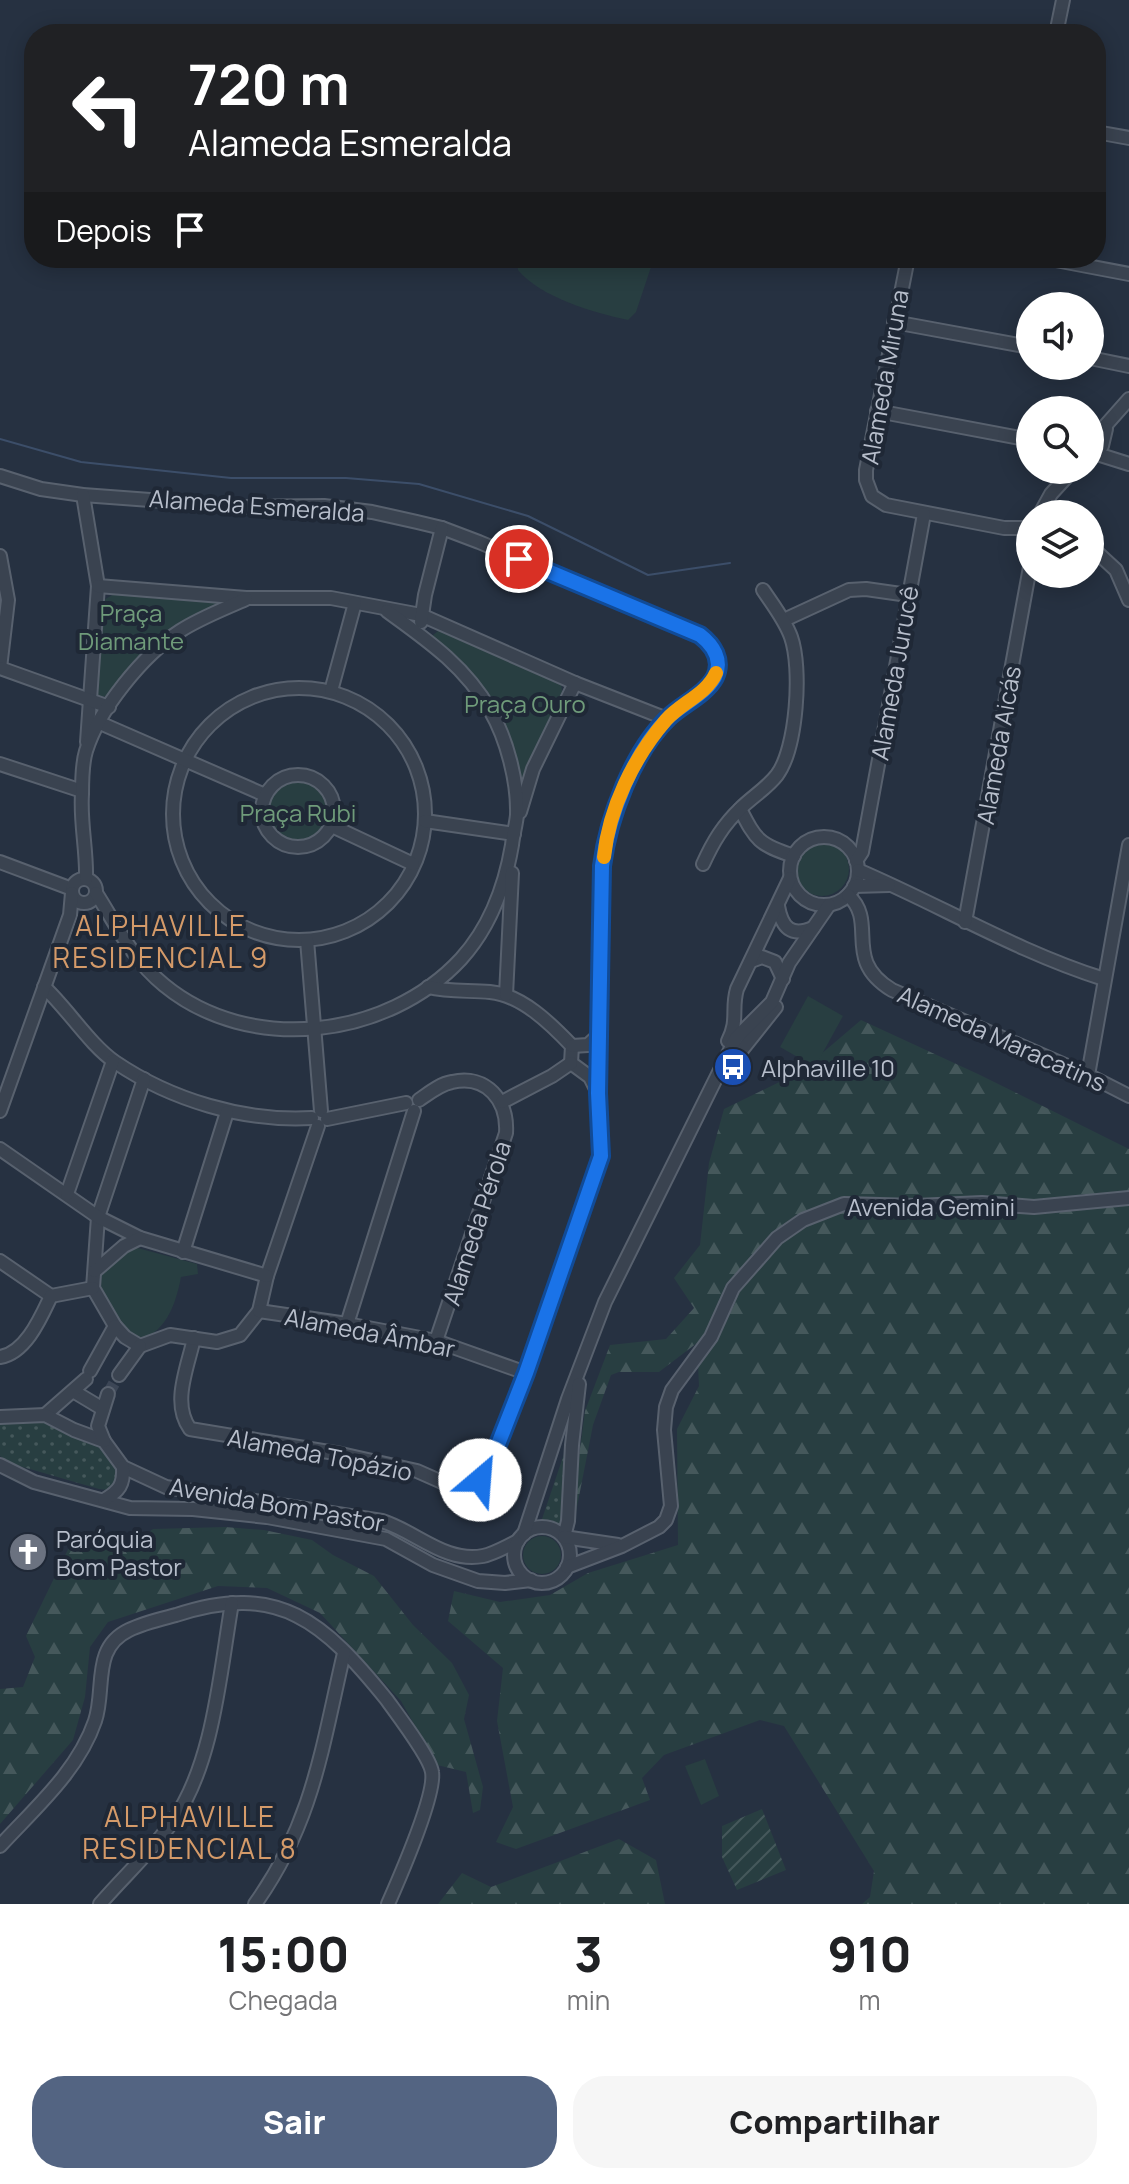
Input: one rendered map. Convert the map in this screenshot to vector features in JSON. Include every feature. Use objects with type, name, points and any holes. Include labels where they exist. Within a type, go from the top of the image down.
[{"type":"street","points":[[1058,24],[1063,0]]},
{"type":"street","points":[[1106,133],[1128,134]]},
{"type":"street","name":"Alameda Miruna","points":[[906,268],[866,480],[872,496],[886,505],[924,514]]},
{"type":"street","points":[[1098,268],[1129,274]]},
{"type":"street","points":[[894,322],[1016,344]]},
{"type":"street","points":[[1104,362],[1127,368]]},
{"type":"street","points":[[1104,431],[1129,399]]},
{"type":"street","points":[[877,411],[1016,437]]},
{"type":"street","points":[[1104,454],[1129,464]]},
{"type":"street","name":"Alameda Esmeralda","points":[[0,476],[41,489],[83,495],[244,507],[324,506],[372,512],[442,528],[700,635],[712,646],[718,661],[714,678],[667,719]]},
{"type":"street","points":[[83,495],[98,586],[80,822],[89,888],[145,968],[166,987],[221,1017],[253,1025],[316,1030],[345,1025],[388,1010],[428,987],[461,959],[481,933],[504,885],[517,815],[513,776],[491,712],[459,668],[439,648],[387,611]]},
{"type":"street","points":[[924,514],[1016,528]]},
{"type":"street","name":"Alameda Jurucê","points":[[857,865],[862,852],[924,514]]},
{"type":"street","points":[[420,633],[421,615],[442,528]]},
{"type":"street","points":[[1004,528],[1016,532]]},
{"type":"street","points":[[1104,559],[1116,570],[1129,600]]},
{"type":"street","points":[[1,563],[8,600],[0,668],[109,707]]},
{"type":"street","points":[[98,586],[246,598],[311,597],[421,615],[575,683],[667,719],[628,780],[606,836],[602,866],[600,1034],[593,1048],[572,1046],[546,1021],[506,995],[450,992],[428,987]]},
{"type":"street","name":"Alameda Aicás","points":[[965,922],[1026,588]]},
{"type":"street","points":[[784,620],[849,590],[866,589],[908,595]]},
{"type":"street","points":[[703,864],[714,840],[740,809],[774,778],[784,760],[791,732],[797,677],[792,639],[784,620],[763,590]]},
{"type":"street","points":[[86,751],[109,707],[139,666],[157,648],[180,631],[246,598]]},
{"type":"street","points":[[331,691],[355,603]]},
{"type":"street","points":[[506,995],[514,834],[533,769],[575,683]]},
{"type":"street","points":[[310,688],[331,691],[357,701],[374,712],[407,747],[416,767],[424,794],[425,821],[413,864],[402,885],[379,911],[346,931],[289,941],[262,935],[239,924],[199,891],[178,849],[173,821],[174,791],[183,759],[218,719],[257,696],[284,689],[310,688]]},
{"type":"street","points":[[100,723],[265,795]]},
{"type":"street","points":[[0,764],[82,791]]},
{"type":"street","points":[[292,775],[314,778],[330,794],[334,805],[332,826],[317,843],[297,848],[287,846],[270,835],[264,826],[262,805],[265,795],[281,779],[292,775]]},
{"type":"street","points":[[740,809],[756,839],[774,850],[794,856]]},
{"type":"street","points":[[425,821],[514,834]]},
{"type":"street","points":[[332,826],[413,864]]},
{"type":"street","points":[[706,1096],[716,1065],[733,1031],[735,997],[790,878],[794,856],[799,848],[815,838],[825,837],[843,843],[855,840],[865,831]]},
{"type":"street","points":[[843,843],[857,865],[892,885],[965,922],[1068,967],[1104,979]]},
{"type":"street","points":[[1088,1075],[1129,845]]},
{"type":"street","points":[[0,862],[72,891],[75,900],[89,888]]},
{"type":"street","points":[[852,890],[857,865]]},
{"type":"street","points":[[790,878],[800,896],[809,902],[829,905]]},
{"type":"street","points":[[0,1111],[70,915],[75,883],[89,888]]},
{"type":"street","points":[[581,1365],[568,1521],[564,1537],[570,1555],[567,1567],[557,1579],[548,1582],[531,1580],[517,1567],[515,1549],[581,1365],[605,1302],[736,1038],[772,1002],[789,963],[829,905],[852,890],[892,885]]},
{"type":"street","points":[[70,915],[89,888]]},
{"type":"street","name":"Alameda Maracatins","points":[[852,890],[857,902],[864,958],[876,980],[892,990],[1088,1075],[1129,1096]]},
{"type":"street","points":[[495,902],[511,907]]},
{"type":"street","points":[[778,906],[787,930],[796,933],[814,927]]},
{"type":"street","points":[[119,1375],[142,1346],[170,1335],[217,1342],[240,1335],[259,1311],[267,1276],[320,1119],[316,1030],[307,940]]},
{"type":"street","points":[[751,961],[762,957],[775,962],[783,979]]},
{"type":"street","points":[[706,1096],[777,1005],[789,963]]},
{"type":"street","points":[[44,987],[113,1061],[144,1079],[227,1112],[320,1119],[413,1105],[450,1082],[472,1081],[488,1089],[502,1102],[571,1063]]},
{"type":"street","points":[[735,997],[742,1011],[764,1012]]},
{"type":"street","points":[[37,1008],[60,1007]]},
{"type":"street","points":[[571,1063],[572,1046]]},
{"type":"street","name":"Alameda Topázio","points":[[194,1338],[179,1403],[181,1415],[190,1429],[387,1464],[417,1471],[451,1486],[468,1485],[480,1480],[488,1470],[526,1373],[601,1156],[593,1048]]},
{"type":"street","points":[[67,1194],[113,1061]]},
{"type":"street","points":[[571,1063],[594,1077]]},
{"type":"street","points":[[142,1346],[125,1337],[115,1326],[93,1288],[98,1217],[144,1079]]},
{"type":"street","name":"Alameda Pérola","points":[[436,1341],[506,1133],[507,1121],[502,1102]]},
{"type":"street","points":[[347,1324],[413,1105]]},
{"type":"street","points":[[183,1252],[227,1112]]},
{"type":"street","points":[[0,1149],[98,1217],[140,1238],[267,1276]]},
{"type":"street","name":"Avenida Gemini","points":[[567,1567],[622,1546],[662,1525],[670,1512],[664,1430],[666,1407],[672,1390],[711,1337],[733,1288],[777,1238],[803,1220],[844,1204],[916,1206],[982,1203],[1034,1207],[1129,1198]]},
{"type":"street","points":[[95,1271],[124,1246],[140,1238]]},
{"type":"street","points":[[0,1261],[51,1296],[93,1288]]},
{"type":"street","points":[[0,1357],[8,1356],[24,1343],[51,1296]]},
{"type":"street","name":"Alameda Âmbar","points":[[259,1311],[436,1341],[526,1373]]},
{"type":"street","points":[[45,1415],[88,1375],[115,1326]]},
{"type":"street","points":[[73,1391],[103,1409]]},
{"type":"street","points":[[104,1441],[98,1426],[108,1394]]},
{"type":"street","points":[[0,1417],[45,1415],[104,1441]]},
{"type":"street","name":"Avenida Bom Pastor","points":[[104,1441],[123,1467],[166,1487],[382,1521],[402,1527],[454,1556],[484,1556],[521,1538]]},
{"type":"street","name":"Avenida Bom Pastor","points":[[0,1465],[34,1482],[130,1508],[193,1509],[323,1527],[386,1539],[433,1565],[478,1581],[505,1583],[531,1580]]},
{"type":"street","points":[[104,1500],[122,1484],[123,1467]]},
{"type":"street","points":[[521,1538],[531,1529],[548,1528],[564,1537],[622,1546]]},
{"type":"street","points":[[100,1904],[165,1831],[186,1797],[206,1745],[232,1603]]},
{"type":"street","points":[[0,1846],[73,1765],[96,1721],[104,1657],[117,1638],[129,1630],[209,1605],[266,1603],[291,1612],[316,1627],[365,1674],[397,1713],[432,1770],[432,1783],[409,1857],[388,1904]]},
{"type":"street","points":[[255,1904],[287,1853],[303,1818],[315,1782],[344,1653]]},
{"type":"green space","points":[[651,268],[636,312],[628,320],[554,296],[518,270]]},
{"type":"green space","name":"Praça Diamante","points":[[114,594],[231,602],[155,643],[128,669],[107,697],[96,695],[102,601]]},
{"type":"green space","name":"Praça Ouro","points":[[439,630],[561,683],[563,696],[522,779],[515,773],[469,671],[432,636]]},
{"type":"green space","name":"Praça Rubi","points":[[298,777],[323,787],[333,812],[323,837],[298,847],[273,837],[263,812],[273,787]]},
{"type":"green space","points":[[822,842],[841,850],[849,869],[841,888],[822,896],[803,888],[795,869],[803,850]]},
{"type":"green space","points":[[808,996],[843,1016],[815,1067],[780,1047]]},
{"type":"green space","points":[[861,1020],[1129,1149],[1129,1904],[862,1904],[870,1897],[874,1871],[784,1726],[760,1720],[664,1755],[642,1778],[650,1800],[516,1849],[496,1842],[513,1807],[497,1721],[503,1668],[448,1621],[454,1591],[500,1602],[550,1595],[588,1573],[678,1545],[677,1429],[699,1386],[697,1343],[659,1372],[619,1372],[611,1375],[593,1425],[575,1517],[585,1411],[610,1345],[666,1339],[694,1308],[674,1278],[700,1245],[709,1163],[724,1109],[800,1072]]},
{"type":"green space","points":[[134,1247],[197,1264],[198,1274],[181,1277],[167,1318],[154,1333],[134,1340],[120,1327],[107,1303],[101,1283],[112,1261]]},
{"type":"green space","points":[[38,1420],[101,1446],[120,1473],[114,1486],[107,1490],[99,1489],[9,1463],[0,1456],[0,1421]]},
{"type":"green space","points":[[566,1448],[564,1523],[541,1522]]},
{"type":"green space","points":[[225,1527],[264,1530],[312,1540],[333,1555],[374,1576],[413,1625],[452,1663],[469,1695],[464,1719],[483,1787],[480,1810],[473,1813],[466,1772],[437,1765],[401,1701],[320,1613],[267,1588],[218,1586],[108,1622],[90,1647],[85,1697],[73,1740],[0,1824],[0,1689],[23,1687],[35,1657],[26,1636],[76,1533],[128,1547],[153,1529]]},
{"type":"green space","points":[[542,1536],[556,1541],[561,1555],[556,1569],[542,1574],[528,1569],[523,1555],[528,1541]]},
{"type":"green space","points":[[705,1759],[719,1796],[701,1805],[685,1766]]},
{"type":"green space","points":[[762,1809],[786,1870],[737,1890],[722,1857],[722,1826]]},
{"type":"green space","points":[[619,1839],[656,1860],[665,1904],[438,1904],[462,1873],[491,1887]]},
{"type":"waterway","points":[[0,439],[81,462],[231,478],[346,478],[419,484],[528,516],[648,575],[730,563]]},
{"type":"tunnel","points":[[108,1394],[119,1375]]},
{"type":"slow traffic","points":[[604,857],[606,836],[615,809],[644,751],[667,719],[708,686],[716,673]]},
{"type":"place","name":"Alphaville 10","points":[[733,1067]]},
{"type":"place","name":"Paróquia Bom Pastor","points":[[28,1552]]},
{"type":"district","name":"ALPHAVILLE RESIDENCIAL 9","points":[[161,941]]},
{"type":"district","name":"ALPHAVILLE RESIDENCIAL 8","points":[[190,1832]]},
{"type":"route","points":[[480,1480],[488,1470],[526,1373],[601,1156],[598,1093],[602,866],[606,836],[615,809],[644,751],[667,719],[708,686],[714,678],[718,661],[712,646],[700,635],[519,559]]}]
